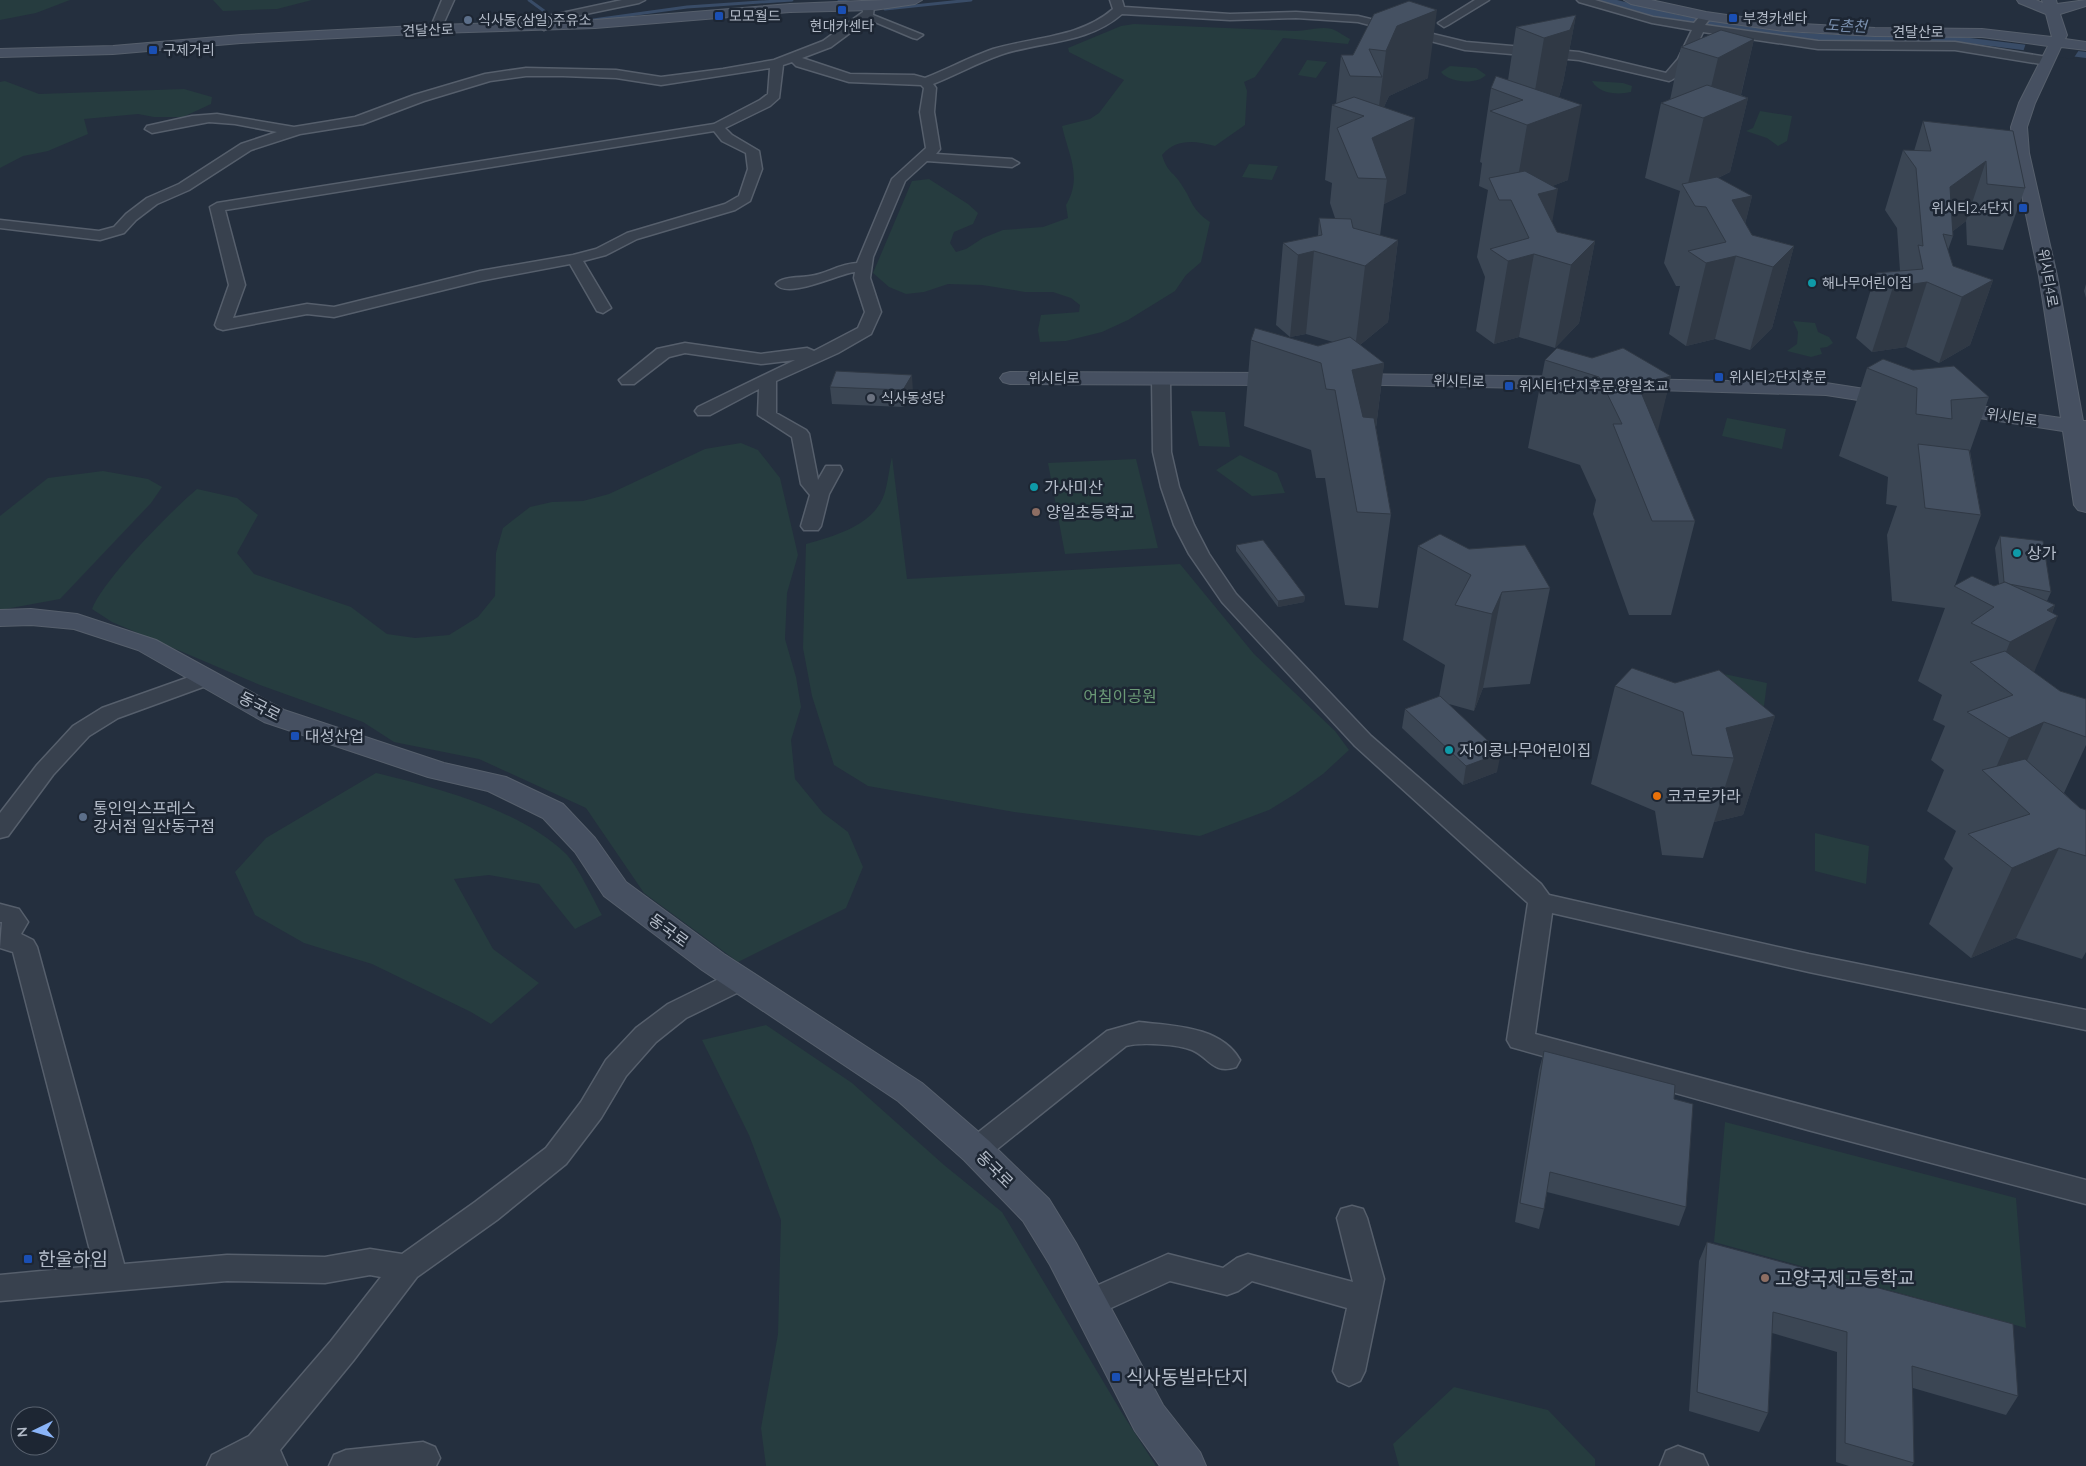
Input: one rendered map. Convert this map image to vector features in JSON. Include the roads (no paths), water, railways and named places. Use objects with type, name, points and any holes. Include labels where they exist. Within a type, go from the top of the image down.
[{"type":"street","points":[[436,29],[448,0]]},
{"type":"street","points":[[544,26],[547,19],[638,0]]},
{"type":"street","name":"견달산로","points":[[0,53],[113,50],[233,40],[436,29],[544,26],[790,8],[863,15],[915,0]]},
{"type":"street","points":[[1444,23],[1484,0]]},
{"type":"street","points":[[794,57],[800,63],[849,78],[914,79],[926,82],[1000,51],[1090,28],[1113,17],[1118,5],[1230,17],[1296,16],[1358,19],[1404,28],[1465,46],[1580,56],[1669,77],[1683,60],[1702,22],[1652,20],[1583,0]]},
{"type":"street","name":"견달산로","points":[[1631,0],[1702,22],[1784,28],[1816,40],[1982,33],[2051,52],[2086,46]]},
{"type":"street","points":[[2024,0],[2051,6],[2065,6],[2086,2]]},
{"type":"street","name":"위시티4로","points":[[2051,6],[2060,35],[2027,103],[2019,127],[2021,153],[2079,427],[2086,505]]},
{"type":"street","points":[[863,15],[887,32]]},
{"type":"street","points":[[863,15],[917,35]]},
{"type":"street","points":[[0,224],[100,236],[119,230],[131,217],[152,201],[184,187],[246,147],[298,130],[358,121],[419,98],[489,77],[526,72],[564,72],[616,74],[661,81],[723,73],[777,63],[827,44],[863,15]]},
{"type":"street","points":[[1816,40],[2051,52]]},
{"type":"street","points":[[717,127],[727,138],[752,151],[755,169],[745,198],[730,207],[632,236],[601,252],[480,276],[334,312],[307,309],[223,325],[237,286],[217,207],[717,127],[765,103],[774,95],[777,63]]},
{"type":"street","points":[[704,411],[865,331],[873,312],[862,278],[865,257],[899,179],[933,149],[927,112],[930,88],[926,82]]},
{"type":"street","points":[[152,129],[205,118],[219,118],[268,128],[298,130]]},
{"type":"street","points":[[925,157],[1012,164]]},
{"type":"street","points":[[574,258],[603,308]]},
{"type":"street","points":[[468,260],[480,276]]},
{"type":"street","points":[[784,284],[817,280],[844,268],[863,267]]},
{"type":"street","points":[[628,380],[663,353],[684,348],[761,359],[810,353],[820,355]]},
{"type":"street","points":[[768,378],[766,415],[800,434],[810,484],[820,494]]},
{"type":"street","name":"위시티로","points":[[1010,378],[1310,379],[1826,389],[2079,427]]},
{"type":"street","points":[[1161,379],[1162,452],[1170,487],[1184,525],[1199,554],[1229,598],[1362,741],[1532,890],[1542,902],[1809,963],[2086,1020]]},
{"type":"street","points":[[811,526],[820,494],[833,470]]},
{"type":"street","name":"동국로","points":[[0,618],[31,617],[77,622],[147,645],[274,716],[438,771],[496,784],[553,811],[584,844],[615,889],[740,980],[910,1092],[976,1150],[1036,1210],[1063,1254],[1148,1418],[1185,1466]]},
{"type":"street","points":[[0,830],[46,770],[80,731],[110,713],[206,678]]},
{"type":"street","points":[[1542,902],[1520,1040],[1808,1119],[2086,1192]]},
{"type":"street","points":[[1,929],[24,947],[112,1278]]},
{"type":"street","points":[[224,1466],[266,1457],[342,1350],[406,1268],[486,1211],[556,1156],[591,1110],[616,1068],[646,1035],[677,1011],[740,980]]},
{"type":"street","points":[[976,1150],[1054,1091],[1117,1038],[1139,1032],[1198,1040],[1226,1060]]},
{"type":"street","points":[[1349,1371],[1369,1279],[1352,1218]]},
{"type":"street","points":[[0,1287],[226,1268],[325,1270],[370,1262],[406,1268]]},
{"type":"street","points":[[1089,1304],[1168,1267],[1227,1282],[1248,1267],[1365,1299]]},
{"type":"street","points":[[346,1466],[423,1458]]},
{"type":"street","points":[[1677,1466],[1678,1462],[1691,1466]]},
{"type":"water","points":[[1592,0],[1617,0],[1679,15],[1786,32],[1962,37],[2086,52],[2086,58],[1959,42],[1833,43],[1796,40],[1658,19]]},
{"type":"waterway","name":"도촌천","points":[[529,0],[544,11]]},
{"type":"waterway","name":"도촌천","points":[[586,21],[687,7],[792,0]]},
{"type":"waterway","name":"도촌천","points":[[839,0],[853,3]]},
{"type":"waterway","name":"도촌천","points":[[885,9],[971,0]]},
{"type":"waterway","name":"도촌천","points":[[564,20],[577,21]]},
{"type":"place","name":"현대카센타","points":[[842,10]]},
{"type":"place","name":"모모월드","points":[[719,16]]},
{"type":"place","name":"부경카센타","points":[[1733,18]]},
{"type":"place","name":"식사동(삼일)주유소","points":[[468,20]]},
{"type":"place","name":"구제거리","points":[[153,50]]},
{"type":"place","name":"위시티2.4단지","points":[[2023,208]]},
{"type":"place","name":"해나무어린이집","points":[[1812,283]]},
{"type":"place","name":"위시티2단지후문","points":[[1719,377]]},
{"type":"place","name":"위시티1단지후문.양일초교","points":[[1509,386]]},
{"type":"place","name":"식사동성당","points":[[871,398]]},
{"type":"place","name":"가사미산","points":[[1034,487]]},
{"type":"place","name":"양일초등학교","points":[[1036,512]]},
{"type":"place","name":"상가","points":[[2017,553]]},
{"type":"place","name":"대성산업","points":[[295,736]]},
{"type":"place","name":"자이콩나무어린이집","points":[[1449,750]]},
{"type":"place","name":"코코로카라","points":[[1657,796]]},
{"type":"place","name":"통인익스프레스 강서점 일산동구점","points":[[83,817]]},
{"type":"place","name":"한울하임","points":[[28,1259]]},
{"type":"place","name":"고양국제고등학교","points":[[1765,1278]]},
{"type":"place","name":"식사동빌라단지","points":[[1116,1377]]},
{"type":"park label","name":"어침이공원","points":[[1120,696]]}]
